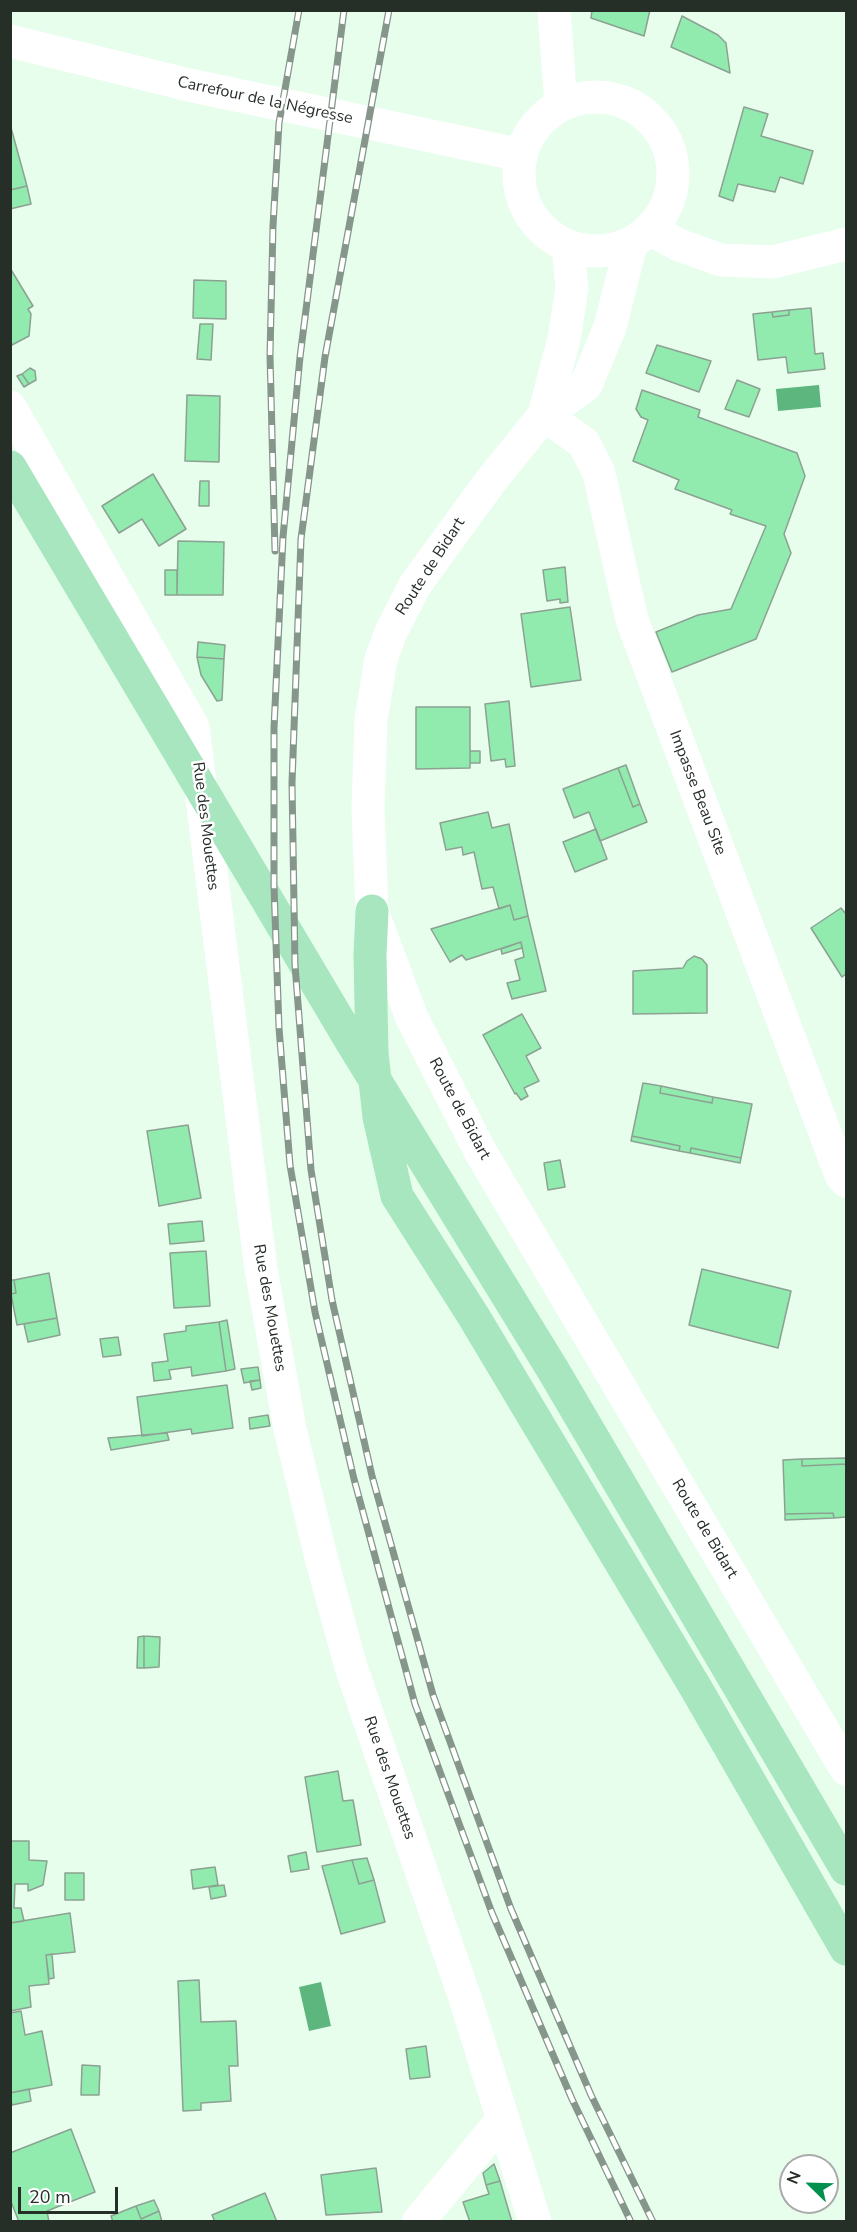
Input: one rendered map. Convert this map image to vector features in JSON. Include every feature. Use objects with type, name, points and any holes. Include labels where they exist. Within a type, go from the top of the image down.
[{"type":"main road","points":[[554,10],[561,105]]},
{"type":"main road","name":"Carrefour de la Négresse","points":[[10,42],[189,85],[521,155]]},
{"type":"main road","points":[[587,97],[615,98],[639,109],[659,128],[671,153],[674,180],[667,207],[641,237],[610,251],[589,252],[568,247],[548,236],[533,219],[521,188],[521,155],[536,126],[561,105],[587,97]]},
{"type":"main road","points":[[641,237],[680,245],[721,260],[773,262],[846,244]]},
{"type":"main road","name":"Route de Bidart","points":[[641,237],[610,327],[586,386],[544,415],[449,536],[415,585],[391,632],[381,659],[371,720],[368,797],[372,911],[412,1018],[480,1151],[846,1769]]},
{"type":"main road","name":"Route de Bidart","points":[[544,415],[564,339],[572,288],[568,247]]},
{"type":"main road","name":"Rue des Mouettes","points":[[10,407],[193,727],[261,1269],[290,1429],[322,1565],[351,1666],[466,2001],[536,2222]]},
{"type":"main road","name":"Impasse Beau Site","points":[[544,415],[584,443],[599,473],[632,620],[841,1175],[846,1181]]},
{"type":"main road","points":[[10,467],[345,1031],[553,1370],[846,1869]]},
{"type":"main road","points":[[372,911],[370,955],[372,1053],[379,1117],[397,1196],[474,1317],[697,1690],[846,1949]]},
{"type":"main road","points":[[418,2222],[503,2119]]},
{"type":"shaded area","points":[[819,385],[821,407],[778,411],[776,389]]},
{"type":"shaded area","points":[[321,1982],[331,2026],[309,2031],[299,1987]]},
{"type":"building","points":[[592,10],[650,10],[644,36],[591,18]]},
{"type":"building","points":[[682,16],[718,35],[726,43],[730,73],[671,47]]},
{"type":"building","points":[[744,107],[768,114],[761,136],[813,151],[803,184],[780,177],[775,192],[738,184],[733,201],[719,196]]},
{"type":"building","points":[[10,124],[27,186],[10,190]]},
{"type":"building","points":[[27,186],[31,204],[10,209],[10,190]]},
{"type":"building","points":[[10,268],[33,306],[28,309],[31,314],[29,336],[10,346]]},
{"type":"building","points":[[194,280],[226,281],[226,319],[193,318]]},
{"type":"building","points":[[811,308],[815,354],[823,353],[825,369],[788,373],[786,357],[758,360],[753,314],[772,312],[773,317],[789,315],[789,310]]},
{"type":"building","points":[[789,310],[789,315],[773,317],[772,312]]},
{"type":"building","points":[[200,324],[213,324],[211,360],[197,359]]},
{"type":"building","points":[[657,345],[711,361],[699,392],[646,373]]},
{"type":"building","points":[[30,368],[35,371],[36,380],[29,384],[22,374]]},
{"type":"building","points":[[22,374],[29,384],[24,387],[17,376]]},
{"type":"building","points":[[737,380],[760,389],[749,417],[725,409]]},
{"type":"building","points":[[642,390],[700,410],[698,417],[797,453],[805,476],[784,534],[791,553],[756,639],[672,672],[656,632],[698,615],[731,609],[766,526],[730,514],[732,510],[675,489],[679,480],[633,461],[648,420],[641,417],[636,409]]},
{"type":"building","points":[[187,395],[220,396],[219,462],[185,461]]},
{"type":"building","points":[[153,474],[186,529],[159,546],[142,519],[119,533],[102,506]]},
{"type":"building","points":[[200,481],[209,481],[209,506],[199,506]]},
{"type":"building","points":[[178,541],[224,542],[223,595],[177,595]]},
{"type":"building","points":[[565,567],[568,602],[560,603],[560,599],[547,601],[543,570]]},
{"type":"building","points":[[165,570],[177,570],[177,595],[165,595]]},
{"type":"building","points":[[570,607],[581,680],[531,687],[521,614]]},
{"type":"building","points":[[198,642],[225,645],[224,659],[197,657]]},
{"type":"building","points":[[197,657],[224,659],[222,700],[217,701],[201,675]]},
{"type":"building","points":[[509,701],[515,766],[506,767],[505,759],[491,761],[485,704]]},
{"type":"building","points":[[416,707],[470,707],[470,768],[416,769]]},
{"type":"building","points":[[470,751],[480,751],[480,763],[470,763]]},
{"type":"building","points":[[626,765],[640,804],[633,807],[618,768]]},
{"type":"building","points":[[618,768],[633,807],[640,804],[647,822],[600,841],[589,812],[574,818],[563,789]]},
{"type":"building","points":[[488,812],[492,828],[509,824],[528,916],[514,920],[510,905],[499,909],[493,887],[482,889],[474,852],[463,855],[462,847],[446,850],[440,823]]},
{"type":"building","points":[[596,829],[607,859],[575,872],[563,842]]},
{"type":"building","points":[[510,905],[514,920],[528,916],[546,991],[512,999],[507,983],[520,980],[515,960],[524,957],[521,942],[466,960],[462,955],[450,962],[431,929]]},
{"type":"building","points":[[841,908],[846,914],[846,974],[842,977],[811,928]]},
{"type":"building","points":[[521,942],[522,948],[502,954],[501,949]]},
{"type":"building","points":[[694,956],[702,959],[707,965],[707,1013],[633,1014],[633,971],[683,968]]},
{"type":"building","points":[[522,1014],[541,1048],[526,1056],[539,1081],[524,1088],[528,1096],[521,1100],[515,1094],[483,1035]]},
{"type":"building","points":[[643,1083],[661,1086],[660,1093],[712,1103],[713,1097],[752,1104],[741,1158],[691,1148],[690,1153],[679,1151],[680,1146],[632,1136]]},
{"type":"building","points":[[661,1086],[713,1097],[712,1103],[660,1093]]},
{"type":"building","points":[[188,1125],[201,1198],[159,1206],[147,1131]]},
{"type":"building","points":[[632,1136],[680,1146],[679,1151],[631,1141]]},
{"type":"building","points":[[691,1148],[741,1158],[740,1163],[690,1153]]},
{"type":"building","points":[[560,1160],[565,1187],[548,1190],[544,1163]]},
{"type":"building","points":[[202,1221],[204,1241],[170,1244],[168,1224]]},
{"type":"building","points":[[206,1251],[210,1306],[174,1308],[170,1253]]},
{"type":"building","points":[[702,1269],[791,1291],[778,1348],[689,1325]]},
{"type":"building","points":[[49,1273],[57,1318],[17,1325],[11,1294],[16,1293],[14,1280]]},
{"type":"building","points":[[10,1280],[14,1280],[16,1293],[11,1294]]},
{"type":"building","points":[[57,1318],[60,1335],[28,1342],[24,1324]]},
{"type":"building","points":[[227,1320],[235,1369],[226,1371],[219,1322]]},
{"type":"building","points":[[219,1322],[226,1371],[192,1376],[191,1367],[169,1370],[171,1379],[154,1381],[152,1363],[168,1361],[164,1334],[186,1331],[186,1326]]},
{"type":"building","points":[[118,1337],[121,1355],[103,1357],[100,1339]]},
{"type":"building","points":[[258,1367],[260,1380],[244,1383],[241,1369]]},
{"type":"building","points":[[260,1380],[261,1388],[252,1390],[250,1381]]},
{"type":"building","points":[[227,1385],[233,1428],[192,1434],[191,1429],[142,1436],[137,1397]]},
{"type":"building","points":[[268,1415],[270,1426],[250,1429],[249,1418]]},
{"type":"building","points":[[167,1433],[169,1440],[111,1450],[108,1438]]},
{"type":"building","points":[[846,1458],[846,1464],[802,1466],[802,1459]]},
{"type":"building","points":[[802,1459],[802,1466],[846,1464],[846,1517],[834,1518],[833,1513],[785,1514],[783,1460]]},
{"type":"building","points":[[833,1513],[834,1518],[785,1520],[785,1514]]},
{"type":"building","points":[[144,1636],[160,1637],[159,1667],[144,1668]]},
{"type":"building","points":[[144,1636],[144,1668],[137,1668],[138,1637]]},
{"type":"building","points":[[338,1771],[343,1801],[353,1800],[361,1845],[317,1852],[305,1777]]},
{"type":"building","points":[[10,1841],[29,1841],[29,1860],[47,1861],[43,1885],[28,1891],[28,1884],[15,1884],[14,1908],[21,1908],[24,1921],[10,1923]]},
{"type":"building","points":[[306,1852],[309,1869],[291,1872],[288,1856]]},
{"type":"building","points":[[367,1858],[374,1880],[359,1884],[352,1860]]},
{"type":"building","points":[[352,1860],[359,1884],[374,1880],[385,1922],[341,1934],[322,1866]]},
{"type":"building","points":[[215,1867],[218,1885],[193,1889],[191,1870]]},
{"type":"building","points":[[65,1873],[84,1873],[84,1900],[65,1900]]},
{"type":"building","points":[[224,1885],[226,1896],[211,1899],[209,1887]]},
{"type":"building","points":[[70,1913],[75,1952],[46,1955],[49,1984],[29,1986],[31,2007],[10,2011],[10,1923]]},
{"type":"building","points":[[52,1954],[54,1978],[49,1979],[46,1955]]},
{"type":"building","points":[[199,1980],[201,2022],[236,2021],[238,2066],[229,2066],[231,2101],[201,2103],[201,2110],[183,2111],[178,1981]]},
{"type":"building","points":[[21,2011],[25,2035],[42,2031],[52,2085],[10,2093],[10,2013]]},
{"type":"building","points":[[426,2046],[430,2077],[410,2079],[406,2049]]},
{"type":"building","points":[[82,2065],[100,2066],[99,2095],[81,2095]]},
{"type":"building","points":[[29,2089],[31,2101],[12,2105],[10,2093]]},
{"type":"building","points":[[71,2129],[95,2192],[47,2211],[49,2222],[19,2222],[10,2199],[10,2153]]},
{"type":"building","points":[[494,2164],[500,2181],[486,2185],[483,2173]]},
{"type":"building","points":[[376,2168],[382,2212],[326,2215],[321,2175]]},
{"type":"building","points":[[500,2181],[512,2222],[470,2222],[463,2202],[489,2194],[486,2185]]},
{"type":"building","points":[[265,2193],[277,2222],[215,2222],[212,2215]]},
{"type":"building","points":[[154,2200],[159,2211],[141,2219],[136,2206]]},
{"type":"building","points":[[136,2206],[141,2219],[159,2211],[162,2222],[113,2222],[111,2216]]},
{"type":"railway","points":[[275,551],[270,355],[273,226],[279,123],[299,10]]},
{"type":"railway","points":[[344,10],[300,357],[283,537],[274,728],[274,886],[279,1028],[290,1165],[315,1312],[354,1479],[415,1704],[492,1913],[572,2099],[631,2222]]},
{"type":"railway","points":[[389,10],[325,357],[301,539],[292,783],[295,965],[311,1170],[332,1300],[372,1476],[433,1695],[511,1909],[591,2095],[653,2222]]}]
